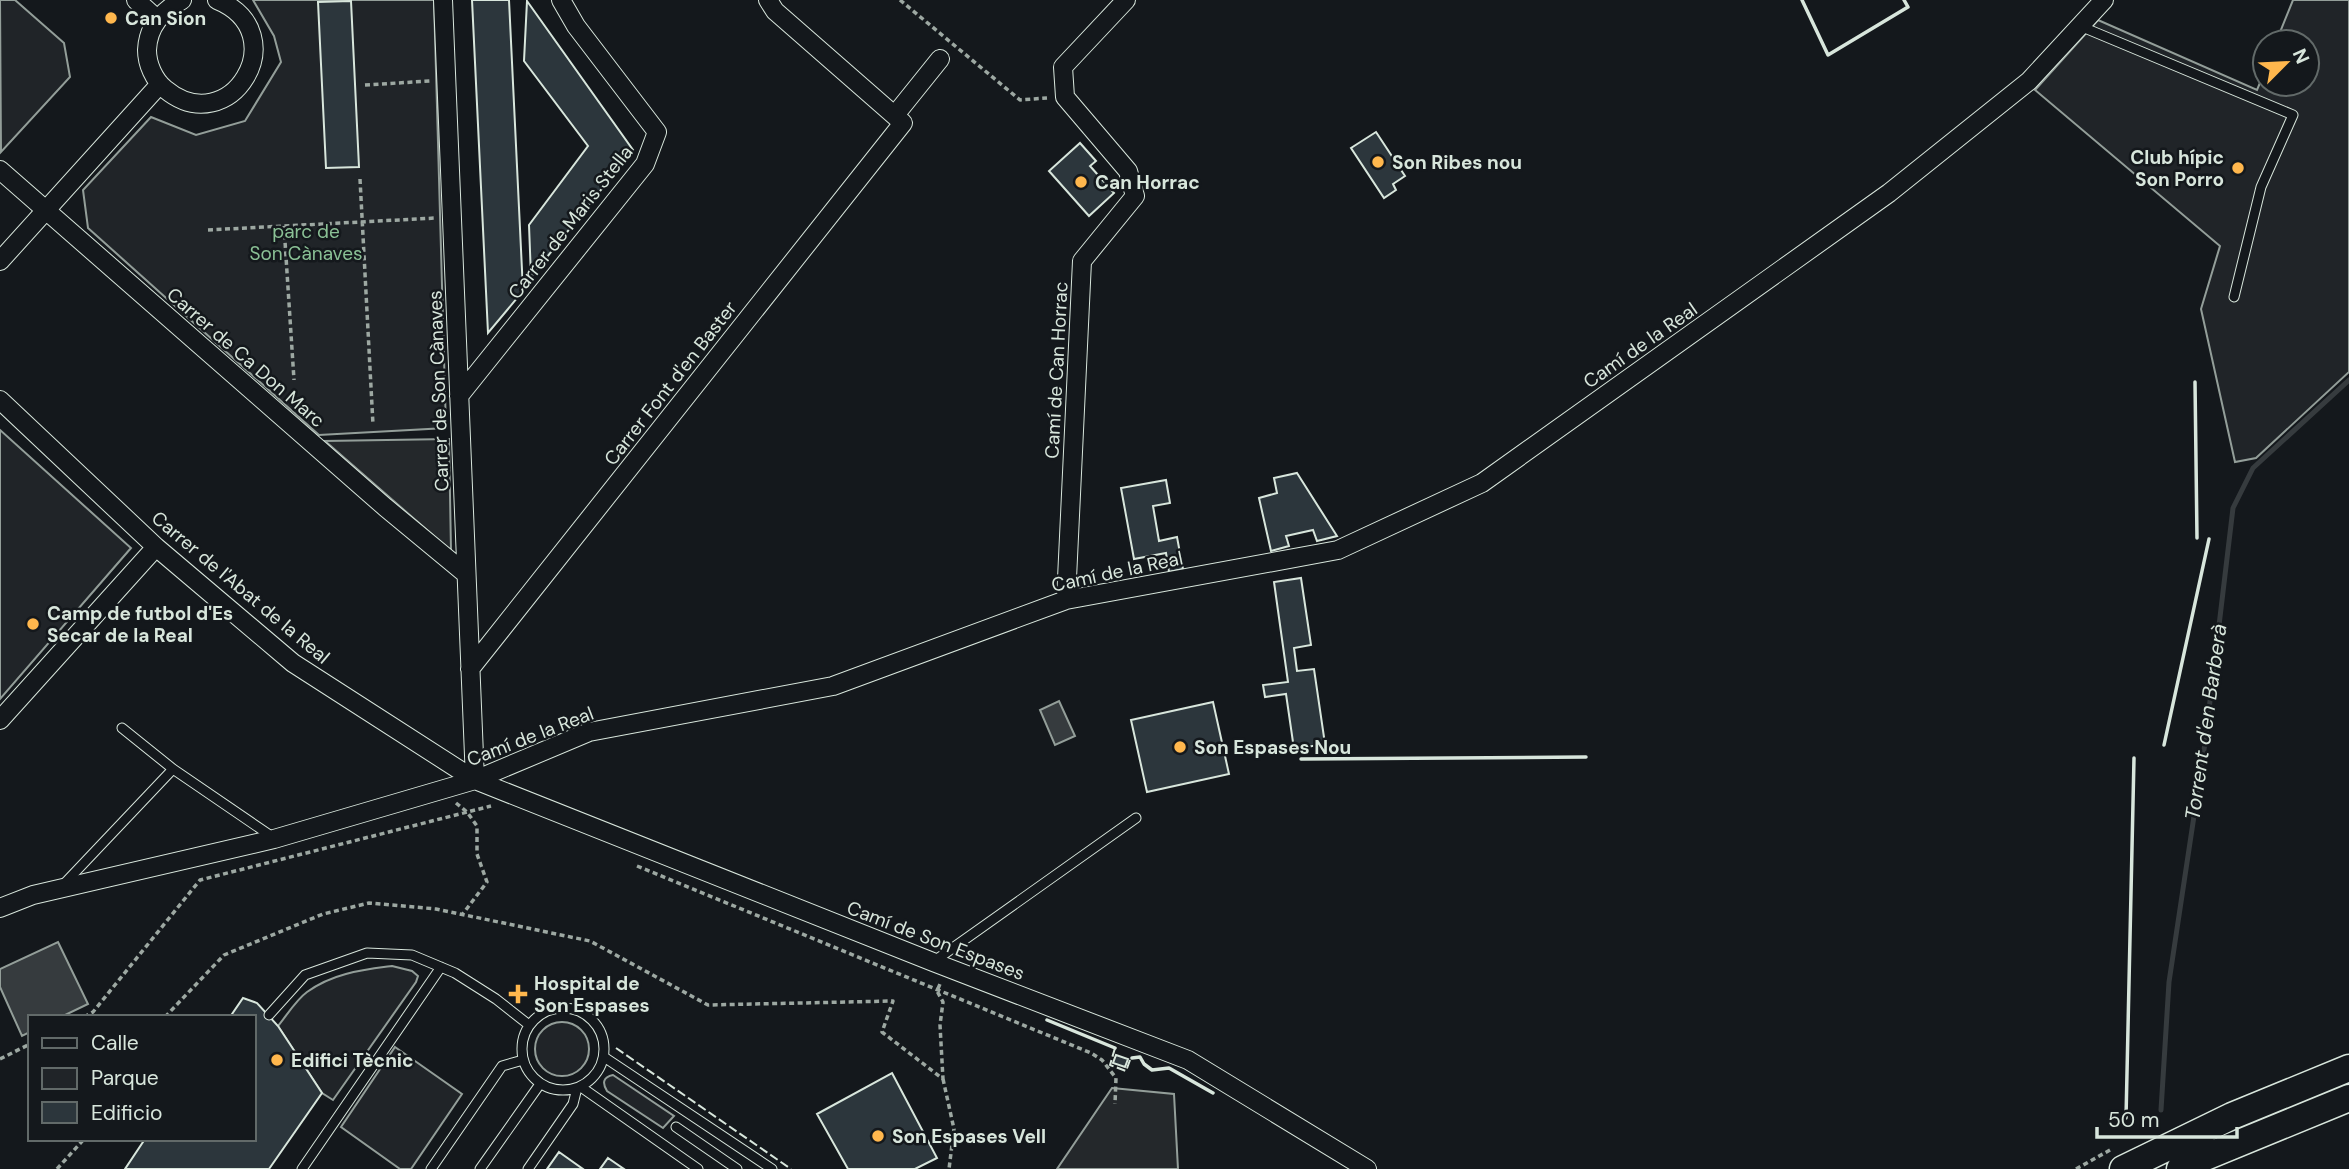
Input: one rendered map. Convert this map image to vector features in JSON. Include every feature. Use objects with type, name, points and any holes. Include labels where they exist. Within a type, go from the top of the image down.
[{"type":"main road","points":[[2123,1169],[2232,1116],[2349,1068]]},
{"type":"main road","points":[[2180,1169],[2349,1098]]},
{"type":"street","points":[[136,0],[157,19]]},
{"type":"street","points":[[183,0],[157,19],[147,52],[151,69],[160,84],[174,96],[191,103],[209,103],[227,97],[241,85],[251,69],[254,51],[251,33],[242,17],[226,2]]},
{"type":"street","name":"Carrer de Son Cànaves","points":[[443,0],[475,780]]},
{"type":"street","name":"Carrer de Maris Stella","points":[[459,396],[645,164],[657,132],[576,26],[561,0]]},
{"type":"street","points":[[768,0],[775,11],[899,119]]},
{"type":"street","points":[[1065,97],[1063,67],[1126,0]]},
{"type":"street","name":"Camí de la Real","points":[[0,908],[60,888],[274,839],[475,780],[589,732],[833,686],[1066,600],[1338,550],[1482,483],[1889,193],[2029,81],[2104,0]]},
{"type":"street","name":"Carrer Font d'en Baster","points":[[470,669],[899,119],[940,59]]},
{"type":"street","points":[[0,261],[160,84]]},
{"type":"street","name":"Camí de Can Horrac","points":[[1065,97],[1128,171],[1135,196],[1082,261],[1066,600]]},
{"type":"street","name":"Carrer de Ca Don Marc","points":[[0,170],[385,507],[466,574]]},
{"type":"street","name":"Carrer de l'Abat de la Real","points":[[0,400],[156,547],[293,663],[475,780]]},
{"type":"street","points":[[0,720],[156,547]]},
{"type":"street","name":"Camí de Son Espases","points":[[475,780],[940,965],[1188,1060],[1367,1169]]},
{"type":"lane","points":[[2080,26],[2293,115],[2261,187],[2234,297]]},
{"type":"lane","points":[[122,729],[173,769],[274,839]]},
{"type":"lane","points":[[60,888],[173,769]]},
{"type":"lane","points":[[940,965],[1136,818]]},
{"type":"lane","points":[[269,1015],[305,975],[367,953],[412,955],[441,967],[496,999],[529,1025]]},
{"type":"lane","points":[[302,1169],[441,967]]},
{"type":"lane","points":[[565,1007],[591,1018],[600,1029],[604,1057],[592,1080],[579,1088],[553,1090],[533,1077],[523,1060],[524,1036],[529,1025],[539,1015],[565,1007]]},
{"type":"lane","points":[[604,1057],[772,1169]]},
{"type":"lane","points":[[431,1169],[502,1066],[523,1060]]},
{"type":"lane","points":[[480,1169],[540,1084]]},
{"type":"lane","points":[[528,1169],[573,1104],[579,1088]]},
{"type":"lane","points":[[579,1088],[698,1169]]},
{"type":"lane","points":[[676,1127],[737,1169]]},
{"type":"path","points":[[900,0],[1020,100],[1065,97]]},
{"type":"path","points":[[365,85],[446,80]]},
{"type":"path","points":[[359,179],[373,425]]},
{"type":"path","points":[[208,230],[452,218]]},
{"type":"path","points":[[284,226],[294,380]]},
{"type":"path","points":[[451,787],[457,804],[467,811],[477,827],[477,854],[487,882],[462,915]]},
{"type":"path","points":[[88,1015],[93,1012],[200,880],[492,805]]},
{"type":"path","points":[[633,864],[1102,1060],[1116,1078],[1115,1104]]},
{"type":"path","points":[[167,1015],[225,955],[323,914],[369,903],[436,909],[590,941],[708,1005],[893,1001],[882,1032],[943,1079]]},
{"type":"path","points":[[940,965],[937,991],[943,1002],[940,1025],[943,1079],[954,1129],[950,1169]]},
{"type":"path","points":[[0,1059],[28,1045]]},
{"type":"path","points":[[57,1169],[82,1141]]},
{"type":"green space","points":[[0,0],[15,0],[64,43],[70,77],[1,152]]},
{"type":"green space","name":"parc de Son Cànaves","points":[[253,0],[434,0],[446,428],[319,435],[88,228],[83,190],[151,117],[196,135],[245,121],[281,62],[274,36]]},
{"type":"green space","name":"Club hípic Son Porro","points":[[2293,0],[2349,0],[2349,372],[2256,458],[2235,462],[2201,309],[2220,246],[2035,90],[2098,20],[2251,87],[2251,98],[2321,98],[2321,28],[2282,28]]},
{"type":"green space","name":"Camp de futbol d'Es Secar de la Real","points":[[0,430],[131,548],[0,699]]},
{"type":"green space","points":[[392,966],[412,971],[418,976],[416,982],[333,1100],[322,1093],[278,1026],[299,999],[327,980],[348,973]]},
{"type":"green space","points":[[567,1022],[577,1026],[585,1034],[589,1049],[585,1064],[577,1072],[557,1076],[547,1072],[539,1064],[535,1044],[539,1034],[547,1026]]},
{"type":"green space","points":[[395,1047],[462,1094],[411,1169],[400,1169],[341,1127]]},
{"type":"green space","points":[[613,1075],[674,1116],[663,1128],[607,1091],[604,1081]]},
{"type":"shaded area","points":[[449,439],[451,551],[325,441]]},
{"type":"shaded area","points":[[1059,701],[1075,736],[1055,745],[1040,710]]},
{"type":"shaded area","points":[[58,942],[88,1004],[65,1015],[28,1015],[28,1033],[22,1036],[0,987],[0,969]]},
{"type":"shaded area","points":[[1112,1088],[1174,1094],[1178,1169],[1057,1169]]},
{"type":"building","points":[[472,0],[509,0],[523,291],[488,333]]},
{"type":"building","points":[[351,1],[359,167],[326,168],[318,2]]},
{"type":"building","points":[[527,1],[633,150],[531,277],[529,225],[588,146],[524,61]]},
{"type":"building","name":"Son Ribes nou","points":[[1376,132],[1405,176],[1393,184],[1396,190],[1384,198],[1351,148]]},
{"type":"building","name":"Can Horrac","points":[[1080,143],[1096,161],[1090,166],[1114,193],[1089,216],[1049,171]]},
{"type":"building","points":[[1297,473],[1337,536],[1317,541],[1313,530],[1286,536],[1289,546],[1271,551],[1259,498],[1277,493],[1274,478]]},
{"type":"building","points":[[1166,480],[1170,503],[1153,506],[1159,541],[1177,537],[1183,569],[1169,572],[1166,553],[1134,559],[1121,488]]},
{"type":"building","points":[[1301,578],[1311,645],[1294,648],[1297,671],[1314,669],[1325,744],[1294,749],[1286,694],[1265,697],[1263,685],[1288,682],[1274,582]]},
{"type":"building","name":"Son Espases Nou","points":[[1213,702],[1229,774],[1147,792],[1131,720]]},
{"type":"building","name":"Edifici Tècnic","points":[[243,998],[257,1003],[278,1026],[322,1093],[269,1169],[125,1169],[144,1141],[256,1141],[256,1015],[231,1015]]},
{"type":"building","points":[[1116,1055],[1128,1059],[1125,1067],[1113,1063]]},
{"type":"building","name":"Son Espases Vell","points":[[892,1073],[937,1158],[915,1169],[848,1169],[817,1114]]},
{"type":"building","points":[[559,1152],[583,1169],[547,1169]]},
{"type":"building","points":[[608,1158],[624,1169],[600,1169]]},
{"type":"waterway","name":"Torrent d'en Barberà","points":[[2161,1110],[2169,982],[2205,743],[2233,508],[2253,468],[2349,380]]},
{"type":"fence","points":[[616,1048],[791,1169]]},
{"type":"fence","points":[[1115,1048],[1110,1065],[1126,1071],[1132,1058]]},
{"type":"wall","points":[[1802,0],[1828,55],[1908,7],[1904,0]]},
{"type":"wall","points":[[2195,382],[2197,538]]},
{"type":"wall","points":[[2164,745],[2209,539]]},
{"type":"wall","points":[[1301,759],[1586,757]]},
{"type":"wall","points":[[2126,1118],[2134,758]]},
{"type":"wall","points":[[1047,1020],[1115,1048]]},
{"type":"wall","points":[[1132,1058],[1140,1057],[1152,1070],[1169,1068],[1213,1093]]},
{"type":"place","name":"Can Sion","points":[[111,18]]},
{"type":"place","name":"Son Ribes nou","points":[[1378,162]]},
{"type":"place","name":"Club hípic Son Porro","points":[[2238,168]]},
{"type":"place","name":"Can Horrac","points":[[1081,182]]},
{"type":"place","name":"Camp de futbol d'Es Secar de la Real","points":[[33,624]]},
{"type":"place","name":"Son Espases Nou","points":[[1180,747]]},
{"type":"place","name":"Hospital de Son Espases","points":[[518,994]]},
{"type":"place","name":"Edifici Tècnic","points":[[277,1060]]},
{"type":"place","name":"Son Espases Vell","points":[[878,1136]]}]
